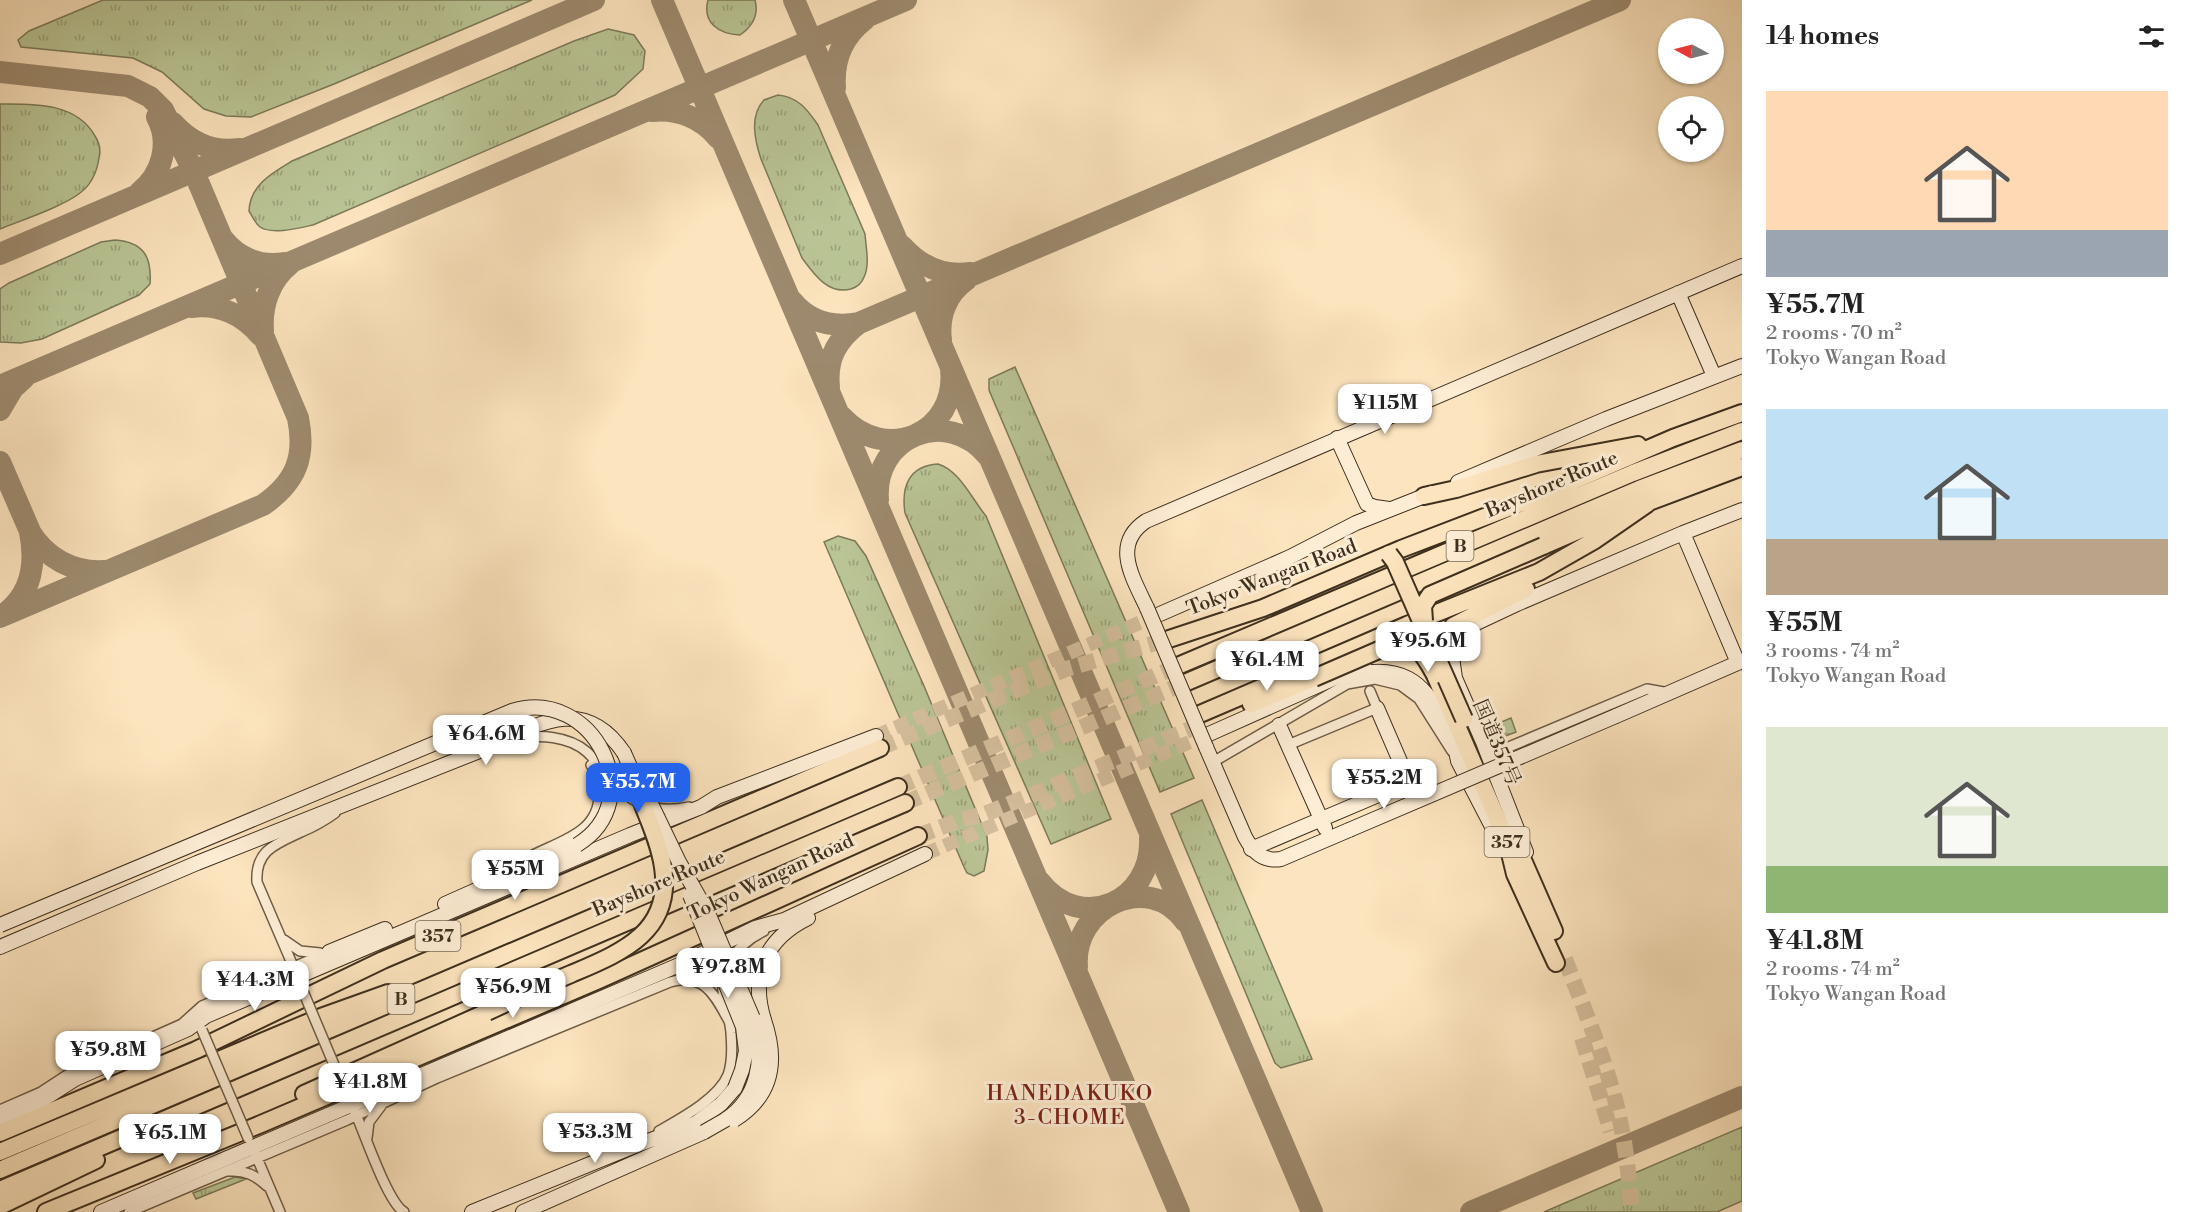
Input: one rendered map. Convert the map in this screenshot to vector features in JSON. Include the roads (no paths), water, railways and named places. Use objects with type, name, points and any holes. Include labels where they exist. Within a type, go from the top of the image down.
[{"type":"highway","points":[[1424,496],[1456,489],[1551,460],[1674,438],[1742,413]]},
{"type":"highway","name":"Bayshore Route","points":[[1180,665],[1633,473],[1742,431]]},
{"type":"highway","name":"Tokyo Wangan Road","points":[[1169,639],[1263,608],[1674,438]]},
{"type":"highway","name":"Bayshore Route","points":[[1187,681],[1639,489],[1742,450]]},
{"type":"highway","points":[[1432,645],[1423,615],[1423,606],[1427,598],[1436,592],[1617,514],[1742,467]]},
{"type":"highway","points":[[1205,729],[1407,625],[1530,576],[1595,540],[1647,504]]},
{"type":"highway","points":[[1453,627],[1544,580],[1595,540]]},
{"type":"highway","name":"国道357号","points":[[1389,554],[1389,565],[1435,675],[1459,721],[1554,930],[1561,961],[1515,874],[1507,841],[1459,721],[1432,645],[1395,562],[1389,554]]},
{"type":"highway","name":"357","points":[[1205,729],[1388,646],[1401,643],[1417,648],[1435,675]]},
{"type":"highway","name":"357","points":[[0,1133],[196,1050],[392,956],[878,742]]},
{"type":"highway","points":[[210,1144],[256,1116],[621,952],[632,945],[649,927],[661,903],[664,878],[659,851],[637,793],[632,771]]},
{"type":"highway","name":"Bayshore Route","points":[[0,1170],[898,788]]},
{"type":"highway","name":"Bayshore Route","points":[[0,1190],[905,804]]},
{"type":"highway","name":"Tokyo Wangan Road","points":[[46,1212],[599,980],[918,836]]},
{"type":"highway","points":[[2,1151],[310,1021],[393,991],[523,936],[585,920]]},
{"type":"highway","points":[[0,1206],[204,1109],[224,1094]]},
{"type":"street","points":[[1683,533],[1740,662],[1281,859],[1273,860],[1264,858],[1251,849],[1213,762],[1205,729],[1153,611],[1130,569],[1126,554],[1132,534],[1140,525],[1153,518],[1742,266]]},
{"type":"street","points":[[1678,293],[1714,376]]},
{"type":"street","points":[[1153,611],[1290,557],[1356,523],[1606,418],[1742,366]]},
{"type":"street","points":[[1335,439],[1367,504],[1382,509],[1394,508]]},
{"type":"street","points":[[1335,439],[1361,506],[1356,523]]},
{"type":"street","points":[[1554,930],[1520,836],[1455,678],[1452,664],[1453,650],[1459,637],[1468,627],[1683,533],[1742,510]]},
{"type":"street","points":[[1205,729],[1337,678],[1453,627],[1517,604]]},
{"type":"street","points":[[1337,678],[1376,671],[1397,673],[1415,682],[1431,698],[1456,748],[1458,760]]},
{"type":"street","points":[[1213,762],[1347,684],[1375,679],[1400,685],[1419,699],[1458,760],[1515,874]]},
{"type":"street","points":[[1483,742],[1493,748],[1504,749],[1641,691],[1652,689],[1669,693]]},
{"type":"street","points":[[1251,849],[1409,782],[1370,691]]},
{"type":"street","points":[[0,925],[522,708],[534,706],[557,710],[579,722],[589,730],[597,742],[606,763],[611,788],[608,811],[596,830],[577,845],[430,911],[329,952],[297,976],[202,1006],[182,1024],[67,1075],[41,1092],[0,1110]]},
{"type":"street","points":[[1288,745],[1377,708]]},
{"type":"street","points":[[0,946],[197,863],[497,744],[530,727],[557,719],[573,718],[590,723],[609,735],[624,753],[679,862],[708,913],[755,1023],[760,1044],[759,1068],[748,1094],[730,1115],[704,1132]]},
{"type":"street","points":[[1279,725],[1330,838]]},
{"type":"street","points":[[497,744],[537,736],[552,737],[581,747],[621,793],[633,801],[668,809],[688,807],[717,798],[878,742]]},
{"type":"street","points":[[501,878],[523,860],[572,837],[590,823],[597,810],[599,797],[596,772],[584,755],[571,744]]},
{"type":"street","points":[[0,1118],[39,1101],[75,1079],[200,1025],[297,976],[701,807],[717,798]]},
{"type":"street","points":[[350,803],[319,824],[271,846],[260,860],[257,868],[257,882],[390,1195],[399,1209],[404,1212]]},
{"type":"street","points":[[523,1212],[704,1132],[728,1124],[742,1115],[759,1098],[765,1087],[772,1053],[758,997],[759,974],[766,956],[778,940],[796,924],[879,882],[920,857],[755,935],[733,955],[728,965],[722,992],[732,1048],[728,1075],[719,1088],[696,1110],[632,1147]]},
{"type":"street","points":[[472,1212],[696,1123],[722,1104],[735,1088],[746,1051],[743,1027],[679,862]]},
{"type":"street","points":[[101,1212],[679,965],[755,928],[784,920]]},
{"type":"street","points":[[279,935],[293,948],[300,951],[329,952]]},
{"type":"street","points":[[367,1141],[369,1122],[376,1109],[384,1103],[437,1078],[678,980],[692,980],[711,990],[729,1021]]},
{"type":"street","points":[[200,1025],[280,1212]]},
{"type":"street","points":[[352,1106],[384,1103]]},
{"type":"street","points":[[129,1212],[223,1171],[252,1147]]},
{"type":"street","points":[[223,1171],[236,1170],[253,1174],[270,1190]]},
{"type":"tunnel","points":[[876,736],[1160,614]]},
{"type":"tunnel","points":[[880,748],[1066,669],[1169,639]]},
{"type":"tunnel","points":[[898,787],[1180,665]]},
{"type":"tunnel","points":[[905,803],[1187,682]]},
{"type":"tunnel","points":[[918,836],[960,820],[985,814],[1205,723]]},
{"type":"tunnel","points":[[925,854],[1209,734]]},
{"type":"tunnel","points":[[1565,959],[1599,1048],[1616,1103],[1626,1157],[1632,1212]]},
{"type":"tunnel","points":[[1582,1038],[1611,1131]]},
{"type":"district","name":"HANEDAKUKO 3-CHOME","points":[[1070,1106]]}]
